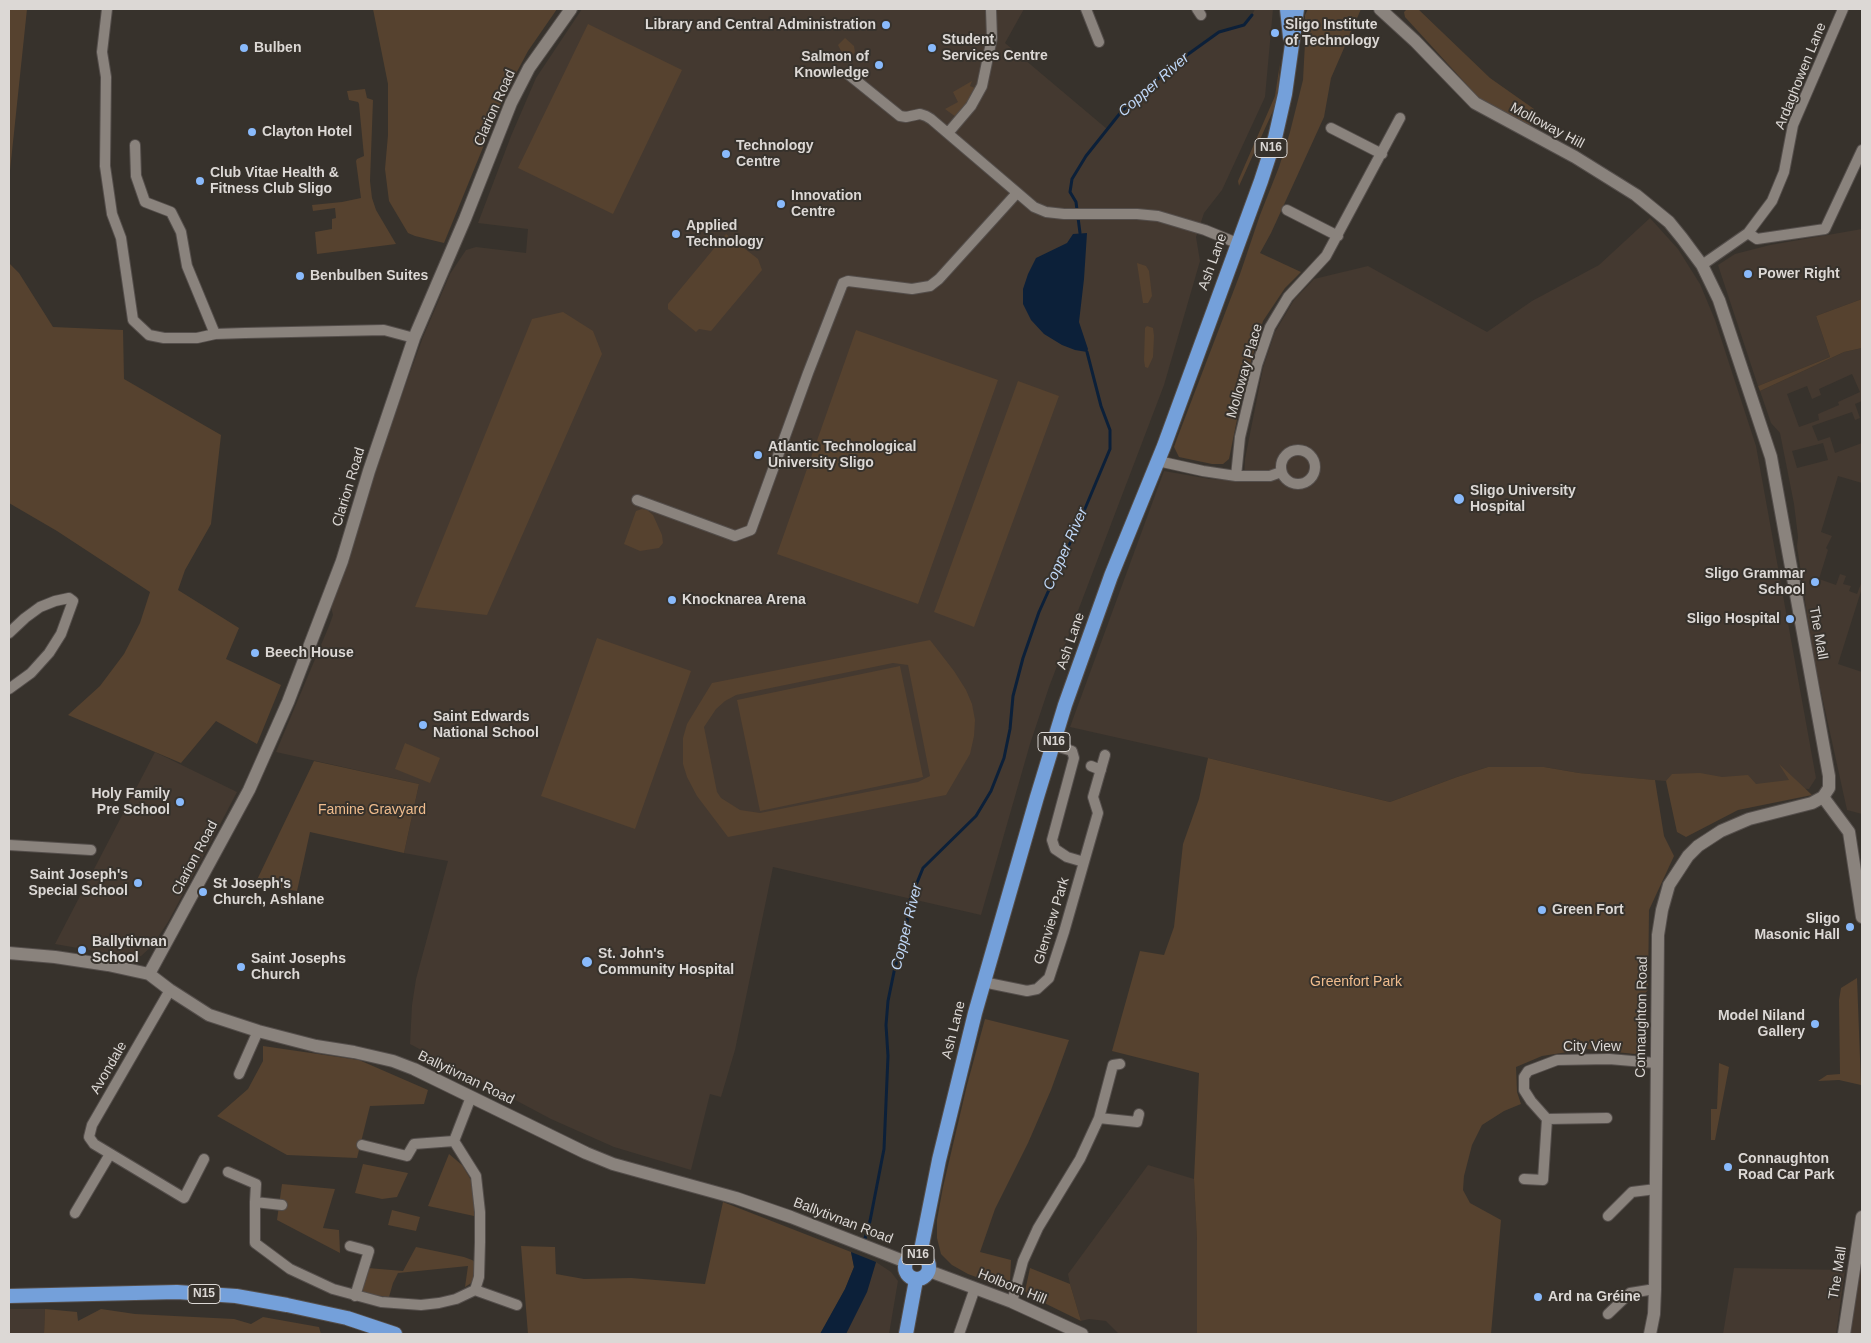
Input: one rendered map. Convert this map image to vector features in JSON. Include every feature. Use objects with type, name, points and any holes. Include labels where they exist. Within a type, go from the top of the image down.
[{"type":"highway","name":"Ash Lane","points":[[1287,9],[1292,50]]},
{"type":"highway","name":"Ash Lane","points":[[920,1255],[941,1150],[983,982],[1053,745],[1111,576],[1158,461],[1261,181],[1286,94],[1297,9]]},
{"type":"highway","name":"N16","points":[[920,1255],[928,1263],[929,1271],[924,1278],[916,1280],[906,1274],[906,1262],[913,1256],[920,1255]]},
{"type":"highway","name":"N16","points":[[906,1334],[916,1280]]},
{"type":"highway","name":"N15","points":[[9,1296],[177,1292],[236,1296],[346,1318],[395,1334]]},
{"type":"street","points":[[107,9],[102,52],[106,78],[105,166],[112,214],[121,238],[133,320],[149,335],[164,338],[197,338],[215,334],[384,330],[414,338]]},
{"type":"street","name":"Clarion Road","points":[[149,974],[249,790],[288,702],[336,577],[369,471],[414,338],[465,219],[511,103],[529,68],[571,9]]},
{"type":"street","points":[[948,133],[971,106],[982,86],[992,38],[990,9]]},
{"type":"street","points":[[1086,9],[1099,42]]},
{"type":"street","name":"Molloway Hill","points":[[1380,9],[1415,41],[1475,103],[1575,158],[1636,195],[1669,222],[1702,265]]},
{"type":"street","name":"Ardaghowen Lane","points":[[1702,265],[1748,233],[1772,201],[1784,172],[1793,125],[1843,9]]},
{"type":"street","points":[[848,74],[900,116],[906,117],[920,114],[926,116],[948,133],[1016,194],[1034,207],[1046,212],[1064,214],[1137,214],[1158,216],[1205,230],[1237,243]]},
{"type":"street","name":"Molloway Place","points":[[1236,476],[1240,437],[1257,365],[1270,327],[1288,297],[1321,263],[1338,236],[1400,118]]},
{"type":"street","points":[[1331,128],[1382,154]]},
{"type":"street","points":[[135,145],[136,176],[145,202],[171,212],[181,232],[187,266],[215,334]]},
{"type":"street","points":[[1748,233],[1757,239],[1825,229],[1862,150]]},
{"type":"street","points":[[637,500],[735,536],[751,530],[810,367],[843,283],[848,281],[912,289],[930,286],[939,279],[1016,194]]},
{"type":"street","points":[[1287,210],[1338,236]]},
{"type":"street","name":"The Mall","points":[[1702,265],[1719,300],[1771,457],[1828,776],[1829,788],[1823,797]]},
{"type":"street","points":[[1158,461],[1236,476],[1270,476],[1281,472]]},
{"type":"street","points":[[9,633],[40,607],[69,598],[72,601],[61,634],[49,653],[31,673],[9,689]]},
{"type":"street","name":"Glenview Park","points":[[1053,745],[1072,750],[1074,758],[1052,840],[1055,849],[1067,857],[1084,862]]},
{"type":"street","name":"Glenview Park","points":[[983,982],[1027,992],[1037,989],[1049,978],[1098,813],[1093,797],[1105,756]]},
{"type":"street","points":[[1090,766],[1101,770]]},
{"type":"street","points":[[1823,797],[1848,832],[1862,917]]},
{"type":"street","name":"Connaughton Road","points":[[1650,1334],[1654,1314],[1658,935],[1669,885],[1680,866],[1698,846],[1721,831],[1749,819],[1812,803],[1823,797]]},
{"type":"street","points":[[9,845],[91,850]]},
{"type":"street","name":"Ballytivnan Road","points":[[9,953],[108,964],[149,974],[209,1015],[316,1046],[393,1061],[414,1069],[612,1164],[736,1198],[791,1217],[906,1262]]},
{"type":"street","name":"Avondale","points":[[170,990],[92,1126],[90,1137],[94,1144],[184,1198],[204,1159]]},
{"type":"street","points":[[239,1074],[258,1030]]},
{"type":"street","name":"City View","points":[[1547,1119],[1530,1102],[1524,1090],[1524,1077],[1528,1071],[1557,1060],[1609,1058],[1656,1063]]},
{"type":"street","points":[[1012,1302],[1024,1261],[1038,1228],[1080,1159],[1099,1118],[1114,1065],[1120,1064]]},
{"type":"street","points":[[454,1141],[471,1097]]},
{"type":"street","points":[[1099,1118],[1137,1122],[1139,1114]]},
{"type":"street","points":[[1524,1179],[1542,1180],[1547,1119],[1606,1118]]},
{"type":"street","points":[[362,1146],[407,1156],[414,1144],[454,1141]]},
{"type":"street","points":[[454,1141],[476,1176],[480,1212],[480,1242],[479,1277],[475,1290]]},
{"type":"street","points":[[76,1213],[110,1154]]},
{"type":"street","points":[[228,1172],[256,1184],[255,1243],[290,1269],[333,1289],[381,1302],[421,1306],[439,1304],[475,1290],[517,1305]]},
{"type":"street","points":[[1608,1216],[1632,1192],[1656,1188]]},
{"type":"street","points":[[255,1202],[282,1205]]},
{"type":"street","name":"The Mall","points":[[1844,1334],[1862,1217]]},
{"type":"street","points":[[350,1246],[368,1251],[355,1296]]},
{"type":"street","name":"Holborn Hill","points":[[929,1271],[1012,1302],[1066,1330],[1082,1334]]},
{"type":"street","points":[[959,1334],[975,1288]]},
{"type":"street","points":[[1608,1314],[1630,1293],[1654,1289]]},
{"type":"street","points":[[1654,1314],[1661,1334]]},
{"type":"shaded area","name":"Atlantic Technological University Sligo","points":[[582,9],[1024,9],[1005,43],[1107,129],[1121,112],[1187,55],[1219,32],[1244,25],[1255,9],[1273,9],[1265,97],[1222,190],[1204,213],[1196,237],[1200,261],[1164,385],[1049,687],[1030,744],[981,915],[773,867],[735,1050],[721,1097],[710,1094],[691,1170],[614,1147],[551,1119],[410,1044],[412,1005],[416,979],[448,861],[404,853],[419,784],[276,752],[329,626],[333,615],[331,607],[353,544],[373,474],[423,337],[450,274],[466,250],[476,247],[526,253],[528,229],[478,223],[511,136],[536,78]]},
{"type":"shaded area","name":"Sligo University Hospital","points":[[1650,218],[1678,249],[1700,284],[1715,320],[1756,446],[1816,778],[1809,789],[1675,782],[1579,773],[1544,767],[1488,767],[1390,802],[1070,727],[1164,471],[1210,479],[1244,481],[1245,459],[1263,368],[1275,332],[1294,300],[1314,279],[1368,266],[1487,332],[1532,301],[1599,265]]},
{"type":"shaded area","points":[[1862,229],[1862,299],[1816,316],[1830,357],[1758,386],[1718,265],[1735,254],[1770,245]]},
{"type":"shaded area","name":"Sligo Grammar School","points":[[1862,348],[1862,401],[1855,404],[1860,418],[1855,420],[1852,412],[1812,426],[1818,441],[1830,437],[1835,453],[1862,443],[1862,483],[1838,476],[1821,532],[1832,536],[1826,548],[1828,550],[1819,579],[1836,585],[1840,574],[1846,576],[1843,584],[1851,586],[1849,591],[1857,594],[1862,581],[1862,588],[1838,664],[1862,672],[1862,814],[1847,810],[1813,655],[1797,546],[1798,537],[1794,504],[1780,433],[1771,423],[1760,391],[1844,352]],"holes":[[[1852,374],[1860,392],[1838,402],[1839,405],[1818,414],[1819,420],[1799,427],[1787,394],[1807,386],[1812,399],[1821,395],[1819,389]],[[1823,443],[1828,460],[1797,468],[1792,451]]]},
{"type":"shaded area","name":"Saint Joseph's Special School","points":[[155,752],[237,792],[168,922],[152,946],[141,956],[134,958],[55,944]]},
{"type":"shaded area","points":[[1148,1165],[1194,1179],[1197,1240],[1197,1334],[1119,1334],[1106,1321],[1089,1319],[1081,1321],[1070,1284],[1068,1274]]},
{"type":"shaded area","points":[[1862,1242],[1862,1334],[1848,1334]]},
{"type":"shaded area","points":[[876,1262],[891,1272],[898,1281],[889,1334],[846,1334],[867,1292]]},
{"type":"shaded area","points":[[1734,1268],[1845,1270],[1836,1334],[1723,1334]]},
{"type":"shaded area","points":[[9,1309],[45,1309],[44,1334],[9,1334]]},
{"type":"green space","points":[[9,9],[27,9],[9,180]]},
{"type":"green space","points":[[373,9],[557,9],[528,51],[504,96],[444,243],[408,233],[389,201],[385,169],[388,135],[388,84]]},
{"type":"green space","points":[[1308,9],[1361,9],[1331,78],[1324,117],[1260,253],[1301,272],[1285,288],[1263,321],[1244,385],[1229,459],[1223,464],[1212,464],[1179,457],[1174,447],[1240,274],[1290,132],[1303,80],[1305,15]]},
{"type":"green space","points":[[1407,9],[1418,9],[1490,78],[1534,109],[1530,126],[1478,97],[1405,17],[1404,12]]},
{"type":"green space","points":[[588,24],[682,70],[613,214],[518,168]]},
{"type":"green space","points":[[845,38],[854,46],[855,52],[847,63],[841,59],[842,53],[838,45]]},
{"type":"green space","points":[[1280,63],[1277,102],[1239,186],[1238,181],[1275,96]]},
{"type":"green space","points":[[972,81],[970,86],[975,88],[968,102],[956,117],[945,109],[958,102],[953,92]]},
{"type":"green space","points":[[365,89],[367,98],[373,100],[370,181],[372,198],[376,210],[396,244],[317,254],[315,232],[332,229],[332,219],[336,218],[335,208],[313,211],[312,205],[361,198],[356,161],[364,156],[359,104],[349,100],[347,91]]},
{"type":"green space","points":[[726,234],[758,259],[762,270],[711,331],[699,329],[696,332],[668,309],[668,304]]},
{"type":"green space","points":[[9,263],[19,273],[53,327],[123,330],[124,379],[221,435],[211,524],[185,570],[178,590],[239,628],[226,659],[281,685],[257,744],[216,721],[181,763],[68,715],[100,686],[124,654],[140,623],[150,592],[57,531],[9,503]]},
{"type":"green space","points":[[1137,263],[1146,266],[1149,271],[1152,296],[1148,303],[1143,303]]},
{"type":"green space","points":[[1862,299],[1862,348],[1844,352],[1760,391],[1758,386],[1830,357],[1816,316]]},
{"type":"green space","points":[[563,312],[593,331],[602,354],[487,615],[415,607],[532,319]]},
{"type":"green space","points":[[1147,326],[1153,328],[1154,336],[1153,357],[1148,368],[1145,367],[1144,360],[1145,328]]},
{"type":"green space","points":[[856,330],[998,380],[918,604],[777,554]]},
{"type":"green space","points":[[1018,381],[1059,396],[974,627],[934,612]]},
{"type":"green space","points":[[647,510],[653,515],[662,535],[663,543],[659,548],[640,551],[624,544],[636,511]]},
{"type":"green space","points":[[597,638],[691,671],[635,829],[541,796]]},
{"type":"green space","points":[[930,640],[954,671],[972,704],[975,720],[970,754],[946,795],[728,837],[697,796],[687,777],[683,764],[683,738],[687,724],[712,683]],"holes":[[[893,663],[908,665],[930,776],[918,782],[760,813],[740,810],[721,798],[717,792],[704,727],[716,709],[725,701],[736,695]]]},
{"type":"green space","points":[[900,666],[923,777],[760,811],[737,700]]},
{"type":"green space","points":[[405,743],[440,758],[430,783],[395,769]]},
{"type":"green space","name":"Greenfort Park","points":[[1208,758],[1390,802],[1488,767],[1544,767],[1579,773],[1655,780],[1664,836],[1674,856],[1649,910],[1648,990],[1642,997],[1642,1029],[1646,1039],[1646,1046],[1635,1054],[1587,1049],[1542,1056],[1516,1067],[1517,1092],[1521,1104],[1504,1111],[1482,1125],[1472,1145],[1464,1176],[1463,1190],[1470,1203],[1501,1220],[1491,1334],[1197,1334],[1197,1240],[1194,1179],[1199,1073],[1112,1051],[1140,951],[1164,955],[1174,927],[1183,844],[1199,799]]},
{"type":"green space","name":"Famine Gravyard","points":[[314,761],[419,784],[404,853],[310,832],[297,891],[255,884]]},
{"type":"green space","points":[[1779,764],[1812,795],[1738,810],[1686,837],[1677,832],[1666,781],[1672,774],[1700,773],[1722,777],[1748,775],[1756,784],[1789,780]]},
{"type":"green space","points":[[1857,978],[1861,1085],[1839,1080],[1818,1081],[1827,1075],[1840,1074],[1839,1000],[1841,988]]},
{"type":"green space","points":[[985,1019],[1069,1040],[1051,1090],[1028,1143],[995,1209],[980,1252],[1011,1260],[1010,1282],[1003,1287],[968,1274],[952,1265],[941,1254],[937,1238],[937,1220],[943,1187]]},
{"type":"green space","points":[[263,1046],[359,1060],[428,1090],[424,1104],[370,1106],[357,1158],[287,1155],[217,1116],[248,1089],[263,1061]]},
{"type":"green space","points":[[1719,1063],[1729,1067],[1715,1140],[1711,1140],[1711,1109],[1717,1109]]},
{"type":"green space","points":[[449,1154],[462,1165],[471,1180],[474,1216],[428,1206]]},
{"type":"green space","points":[[363,1164],[408,1173],[397,1197],[382,1199],[355,1193]]},
{"type":"green space","points":[[282,1184],[335,1189],[323,1228],[339,1230],[340,1253],[277,1220]]},
{"type":"green space","points":[[723,1202],[851,1252],[854,1267],[845,1289],[820,1334],[528,1334],[521,1246],[555,1247],[556,1274],[584,1279],[631,1278],[705,1284]]},
{"type":"green space","points":[[392,1210],[420,1217],[416,1231],[388,1225]]},
{"type":"green space","points":[[416,1247],[464,1257],[477,1263],[473,1282],[465,1287],[468,1266],[398,1273],[389,1297],[366,1294],[361,1291],[368,1268],[403,1271]]},
{"type":"green space","points":[[1030,1268],[1070,1284],[1081,1321],[1030,1296],[1025,1291]]},
{"type":"green space","points":[[45,1309],[77,1312],[78,1321],[101,1309],[135,1314],[234,1319],[251,1324],[263,1317],[319,1327],[321,1334],[44,1334]]},
{"type":"water","points":[[1087,233],[1079,322],[1088,349],[1087,352],[1062,345],[1044,334],[1031,320],[1023,304],[1023,289],[1036,258],[1067,243],[1073,234]]},
{"type":"water","points":[[851,1252],[876,1262],[867,1292],[846,1334],[820,1334],[845,1289],[854,1267]]},
{"type":"waterway","name":"Copper River","points":[[1080,233],[1076,202],[1070,192],[1072,179],[1086,156],[1121,112],[1154,82],[1219,32],[1244,25],[1252,15]]},
{"type":"waterway","name":"Copper River","points":[[864,1242],[884,1149],[888,1001],[895,967],[905,936],[910,900],[923,868],[976,816],[991,791],[1004,758],[1010,729],[1013,696],[1023,658],[1039,612],[1110,449],[1110,430],[1101,406],[1087,352]]},
{"type":"place","name":"Library and Central Administration","points":[[886,25]]},
{"type":"place","name":"Sligo Institute of Technology","points":[[1275,33]]},
{"type":"place","name":"Bulben","points":[[244,48]]},
{"type":"place","name":"Student Services Centre","points":[[932,48]]},
{"type":"place","name":"Salmon of Knowledge","points":[[879,65]]},
{"type":"place","name":"Clayton Hotel","points":[[252,132]]},
{"type":"place","name":"Technology Centre","points":[[726,154]]},
{"type":"place","name":"Club Vitae Health & Fitness Club Sligo","points":[[200,181]]},
{"type":"place","name":"Innovation Centre","points":[[781,204]]},
{"type":"place","name":"Applied Technology","points":[[676,234]]},
{"type":"place","name":"Power Right","points":[[1748,274]]},
{"type":"place","name":"Benbulben Suites","points":[[300,276]]},
{"type":"place","name":"Atlantic Technological University Sligo","points":[[758,455]]},
{"type":"place","name":"Sligo University Hospital","points":[[1459,499]]},
{"type":"place","name":"Sligo Grammar School","points":[[1815,582]]},
{"type":"place","name":"Knocknarea Arena","points":[[672,600]]},
{"type":"place","name":"Sligo Hospital","points":[[1790,619]]},
{"type":"place","name":"Beech House","points":[[255,653]]},
{"type":"place","name":"Saint Edwards National School","points":[[423,725]]},
{"type":"place","name":"Holy Family Pre School","points":[[180,802]]},
{"type":"place","name":"Saint Joseph's Special School","points":[[138,883]]},
{"type":"place","name":"St Joseph's Church, Ashlane","points":[[203,892]]},
{"type":"place","name":"Green Fort","points":[[1542,910]]},
{"type":"place","name":"Sligo Masonic Hall","points":[[1850,927]]},
{"type":"place","name":"Ballytivnan School","points":[[82,950]]},
{"type":"place","name":"St. John's Community Hospital","points":[[587,962]]},
{"type":"place","name":"Saint Josephs Church","points":[[241,967]]},
{"type":"place","name":"Model Niland Gallery","points":[[1815,1024]]},
{"type":"place","name":"Connaughton Road Car Park","points":[[1728,1167]]},
{"type":"place","name":"Ard na Gréine","points":[[1538,1297]]}]
